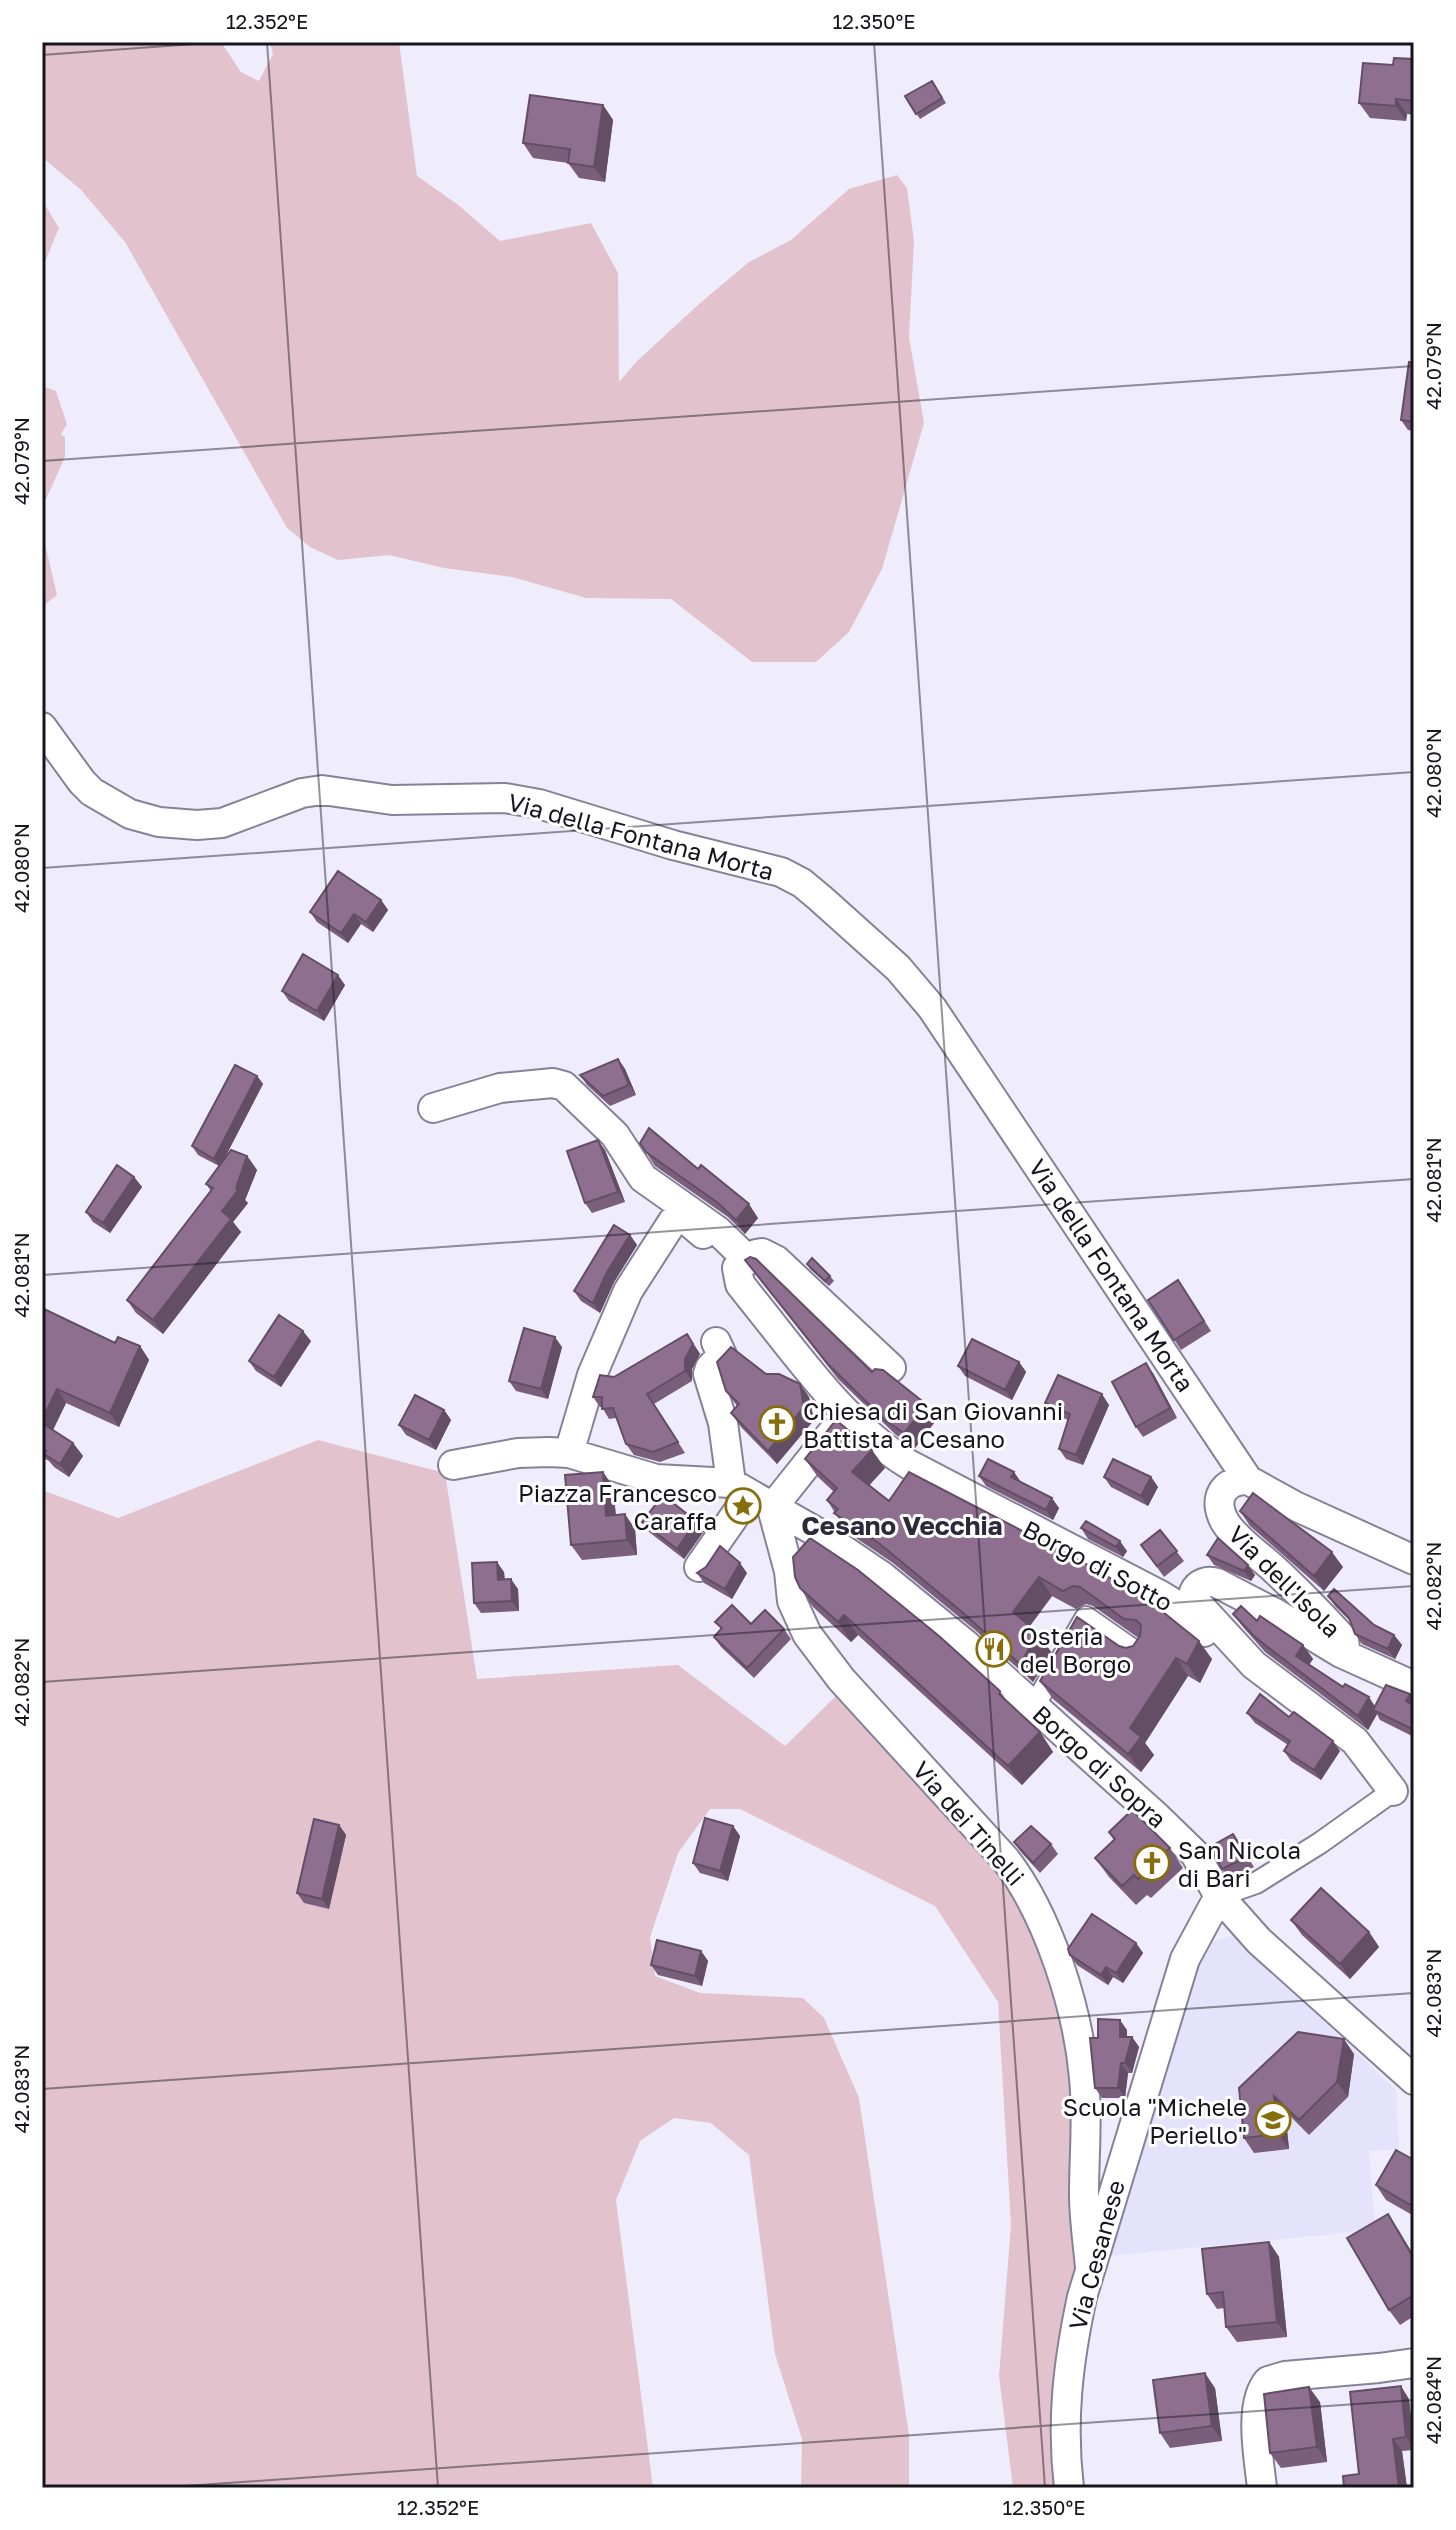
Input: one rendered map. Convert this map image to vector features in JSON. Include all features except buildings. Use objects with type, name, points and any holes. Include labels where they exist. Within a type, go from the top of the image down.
[{"type":"street","name":"Via della Fontana Morta","points":[[42,727],[82,782],[105,801],[130,814],[159,822],[187,825],[229,821],[302,793],[322,790],[392,800],[505,798],[539,804],[673,845],[771,869],[795,879],[898,968],[932,1008],[1248,1480]]},
{"type":"street","points":[[433,1108],[500,1088],[553,1083],[564,1086],[622,1143],[643,1178],[718,1231],[743,1264]]},
{"type":"street","points":[[569,1453],[592,1375],[628,1291],[673,1221],[679,1218],[690,1221],[743,1264]]},
{"type":"street","points":[[743,1264],[762,1253],[776,1260],[891,1368]]},
{"type":"street","name":"Borgo di Sotto","points":[[743,1264],[738,1278],[744,1289],[847,1414],[879,1445],[1167,1611],[1240,1669],[1248,1670],[1254,1665],[1355,1741],[1393,1791]]},
{"type":"street","name":"Via dei Tinelli","points":[[716,1342],[722,1355],[708,1374],[723,1423],[751,1495],[789,1571],[792,1601],[807,1634],[841,1679],[1006,1860],[1039,1912],[1052,1945],[1083,2064],[1086,2116],[1084,2197],[1090,2268]]},
{"type":"street","points":[[699,1567],[751,1495],[847,1414]]},
{"type":"street","points":[[453,1465],[518,1453],[569,1453],[656,1479],[751,1495]]},
{"type":"street","points":[[1248,1480],[1288,1503],[1414,1560]]},
{"type":"street","name":"Via dell'Isola","points":[[1248,1480],[1233,1481],[1224,1488],[1220,1503],[1223,1518],[1229,1528],[1305,1598],[1344,1640],[1345,1648],[1341,1653]]},
{"type":"street","name":"Borgo di Sopra","points":[[751,1495],[820,1534],[882,1576],[964,1643],[1187,1845],[1219,1896],[1259,1941],[1414,2080]]},
{"type":"street","name":"Via dell'Isola","points":[[1254,1665],[1195,1601],[1194,1592],[1203,1582],[1221,1584],[1341,1653],[1409,1684]]},
{"type":"street","points":[[1034,1706],[1086,1617],[1139,1654],[1142,1649]]},
{"type":"street","points":[[1219,1896],[1256,1883],[1320,1843],[1393,1791]]},
{"type":"street","name":"Via Cesanese","points":[[1069,2488],[1064,2408],[1071,2353],[1090,2268],[1185,1959],[1199,1928],[1219,1896]]},
{"type":"street","points":[[1262,2488],[1258,2414],[1259,2398],[1268,2381],[1285,2376],[1414,2363]]},
{"type":"shaded area","points":[[42,42],[221,42],[241,72],[259,81],[273,54],[270,42],[399,42],[417,176],[457,204],[500,241],[591,223],[618,273],[619,382],[636,362],[749,262],[791,240],[849,189],[897,175],[907,188],[914,241],[909,337],[924,423],[882,569],[849,632],[816,662],[752,662],[671,599],[586,598],[512,577],[444,568],[389,555],[338,560],[310,547],[287,528],[125,242],[81,190],[42,157]]},
{"type":"shaded area","points":[[42,200],[59,228],[42,269]]},
{"type":"shaded area","points":[[42,386],[56,391],[67,424],[61,434],[65,437],[65,457],[42,508]]},
{"type":"shaded area","points":[[42,531],[57,595],[42,607]]},
{"type":"shaded area","points":[[318,1440],[445,1473],[477,1679],[678,1665],[785,1746],[840,1692],[981,1845],[1021,1899],[1056,1991],[1077,2116],[1081,2268],[1058,2488],[1013,2488],[999,2376],[1011,2225],[998,2002],[935,1906],[740,1809],[710,1809],[678,1853],[650,1937],[655,1976],[700,1993],[803,1998],[824,2018],[859,2098],[909,2435],[909,2488],[801,2488],[802,2439],[775,2354],[749,2155],[711,2123],[674,2118],[640,2141],[616,2200],[653,2488],[42,2488],[42,1490],[118,1518]]},
{"type":"shaded area","name":"Scuola \"Michele Periello\"","points":[[1234,1935],[1396,2090],[1399,2150],[1369,2151],[1375,2230],[1108,2256],[1201,1945]]},
{"type":"place","name":"Chiesa di San Giovanni Battista a Cesano","points":[[777,1424]]},
{"type":"place","name":"Piazza Francesco Caraffa","points":[[743,1506]]},
{"type":"place","name":"Osteria del Borgo","points":[[994,1649]]},
{"type":"place","name":"San Nicola di Bari","points":[[1152,1863]]},
{"type":"place","name":"Scuola \"Michele Periello\"","points":[[1273,2120]]},
{"type":"district","name":"Cesano Vecchia","points":[[902,1525]]}]
